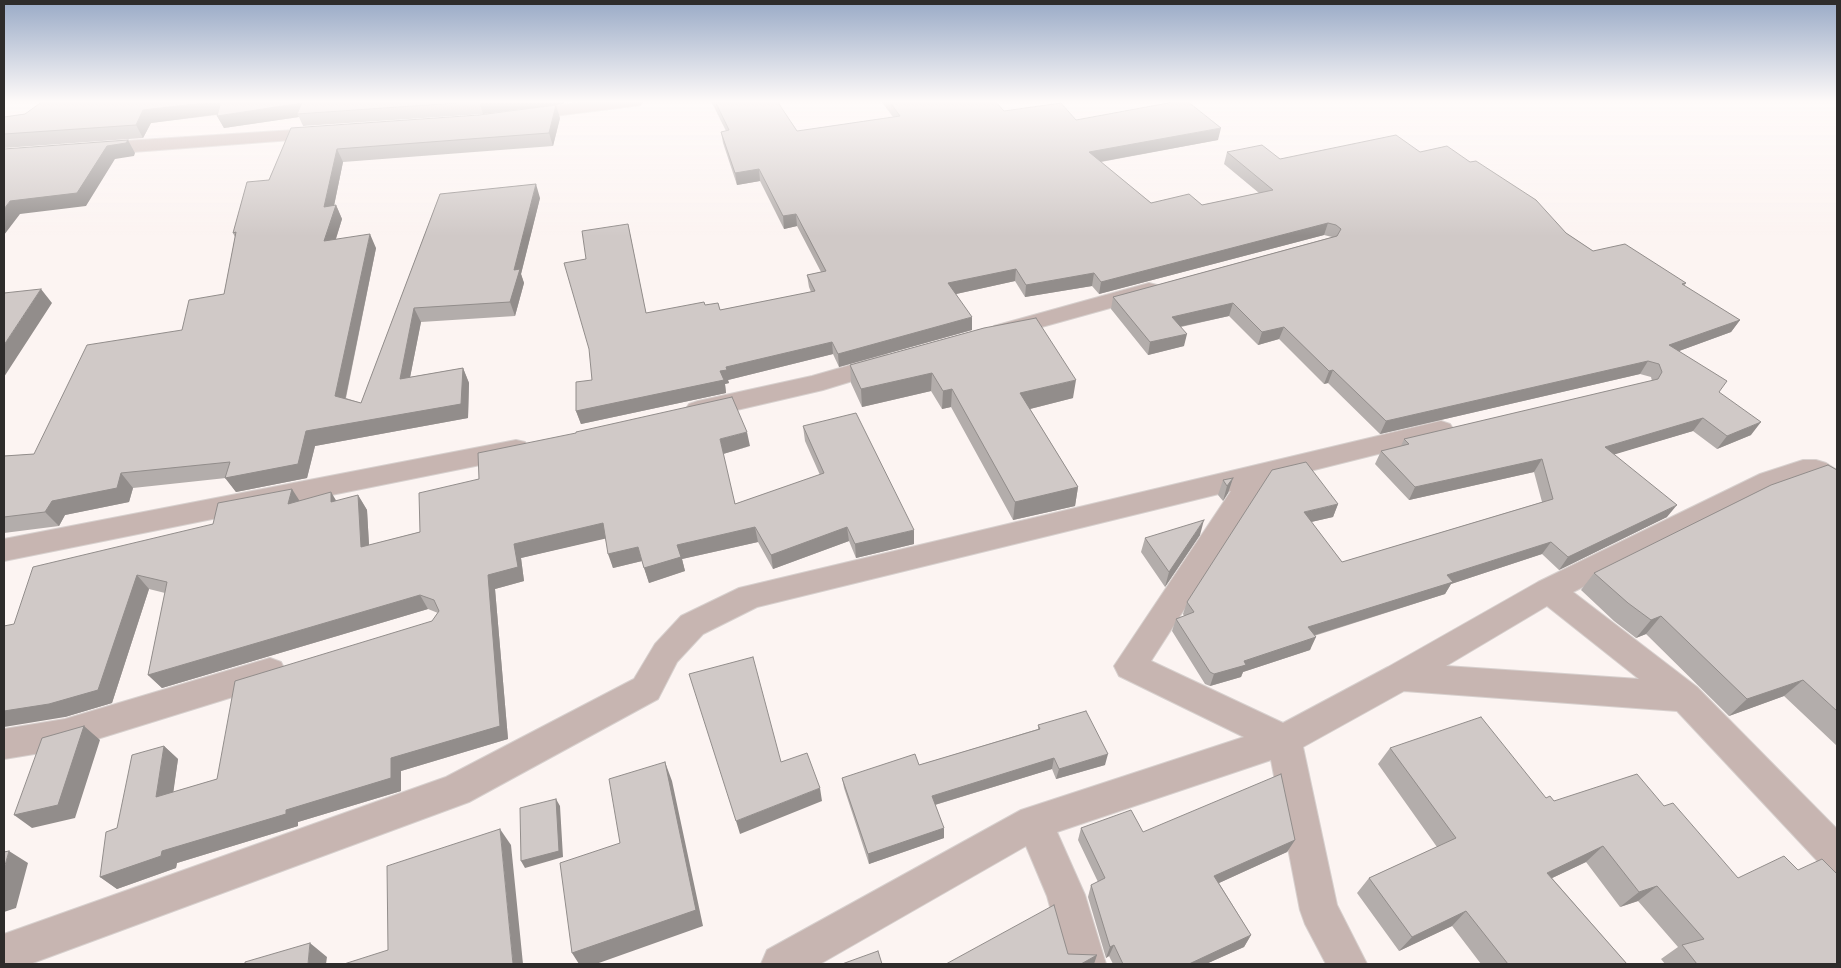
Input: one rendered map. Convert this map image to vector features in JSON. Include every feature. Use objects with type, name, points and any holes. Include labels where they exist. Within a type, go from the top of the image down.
[{"type":"street","points":[[72,150],[130,146]]},
{"type":"street","points":[[975,338],[1174,283]]},
{"type":"street","points":[[672,415],[814,384],[909,357]]},
{"type":"street","points":[[4,954],[456,790],[646,689],[666,653],[692,625],[750,597],[1468,424]]},
{"type":"street","points":[[4,550],[540,444]]},
{"type":"street","points":[[780,964],[1034,822],[1284,740],[1400,677],[1550,590],[1770,482],[1803,470],[1816,470],[1837,482]]},
{"type":"street","points":[[1257,474],[1130,666],[1284,740]]},
{"type":"street","points":[[1550,590],[1686,697],[1837,855]]},
{"type":"street","points":[[4,744],[65,734],[299,663]]},
{"type":"street","points":[[1400,677],[1686,697]]},
{"type":"street","points":[[1284,740],[1319,910],[1347,964]]},
{"type":"street","points":[[1034,822],[1066,895],[1086,964]]},
{"type":"building","points":[[43,146],[107,146],[77,193],[10,201],[4,209],[4,149]]},
{"type":"building","points":[[283,146],[374,146],[337,149],[324,207],[336,205],[324,241],[370,234],[335,396],[361,403],[440,194],[536,184],[514,270],[520,269],[510,302],[414,308],[400,379],[463,368],[461,404],[306,431],[298,464],[225,478],[230,462],[121,473],[117,488],[52,501],[45,512],[4,517],[4,456],[34,454],[87,345],[182,330],[189,300],[224,294],[236,232],[233,233],[247,182],[269,180]]},
{"type":"building","points":[[726,146],[1121,146],[1089,152],[1151,203],[1189,194],[1202,205],[1273,190],[1227,152],[1264,146],[1280,159],[1342,146],[1412,146],[1420,152],[1447,146],[1470,162],[1476,161],[1536,200],[1566,233],[1593,251],[1625,244],[1686,283],[1682,284],[1740,320],[1669,345],[1727,381],[1719,392],[1761,422],[1727,436],[1703,418],[1605,447],[1677,505],[1568,557],[1551,542],[1447,575],[1453,582],[1308,627],[1316,637],[1244,661],[1246,665],[1214,674],[1210,672],[1176,619],[1194,612],[1187,602],[1272,470],[1306,462],[1338,504],[1304,512],[1342,562],[1553,499],[1542,459],[1415,487],[1381,451],[1409,444],[1404,439],[1658,379],[1662,372],[1659,364],[1648,361],[1386,421],[1333,370],[1329,371],[1284,327],[1262,332],[1233,303],[1172,317],[1187,334],[1150,342],[1113,297],[1337,236],[1341,229],[1336,225],[1328,223],[1101,282],[1094,273],[1026,285],[1016,269],[948,283],[972,317],[838,354],[832,342],[726,367],[727,370],[720,371],[724,380],[576,411],[576,382],[592,380],[589,349],[564,263],[586,259],[582,231],[628,224],[646,313],[704,302],[705,305],[718,303],[720,310],[815,291],[807,275],[826,271],[796,214],[783,216],[759,169],[735,173]]},
{"type":"building","points":[[41,289],[4,345],[4,293]]},
{"type":"building","points":[[1036,318],[1076,380],[1020,393],[1078,487],[1015,502],[952,389],[943,391],[932,373],[861,389],[850,365],[984,328]]},
{"type":"building","points":[[732,397],[747,432],[720,439],[735,504],[824,473],[803,426],[856,413],[914,530],[855,544],[847,527],[771,555],[755,527],[677,545],[681,557],[644,568],[638,547],[608,554],[603,523],[514,544],[518,567],[488,575],[500,726],[391,758],[391,778],[286,810],[286,814],[162,851],[161,856],[100,877],[106,832],[117,828],[132,755],[164,746],[156,797],[217,779],[235,681],[432,621],[439,611],[434,600],[420,595],[148,675],[167,582],[137,575],[98,690],[49,704],[4,711],[4,626],[14,624],[33,567],[213,524],[218,503],[292,489],[288,504],[331,492],[331,502],[358,495],[361,547],[420,532],[419,493],[479,479],[478,453],[576,433]]},
{"type":"building","points":[[1828,465],[1837,470],[1837,711],[1803,680],[1747,699],[1661,616],[1651,620],[1628,603],[1594,573],[1771,485]]},
{"type":"building","points":[[1233,478],[1227,486],[1223,480]]},
{"type":"building","points":[[1204,520],[1169,572],[1145,538]]},
{"type":"building","points":[[753,657],[781,762],[807,753],[820,788],[736,821],[689,674]]},
{"type":"building","points":[[1086,711],[1108,754],[1059,769],[1054,758],[932,796],[944,828],[868,854],[842,778],[915,754],[919,765],[1040,729],[1038,725]]},
{"type":"building","points":[[1481,717],[1546,798],[1550,796],[1554,801],[1637,774],[1664,806],[1673,803],[1738,878],[1784,856],[1798,870],[1822,859],[1837,874],[1837,964],[1697,964],[1682,945],[1704,939],[1657,886],[1639,892],[1603,846],[1547,873],[1627,964],[1508,964],[1466,911],[1412,937],[1369,878],[1456,838],[1390,748]]},
{"type":"building","points":[[84,726],[58,805],[14,815],[42,738]]},
{"type":"building","points":[[665,762],[696,910],[572,953],[560,863],[620,843],[609,779]]},
{"type":"building","points":[[1281,774],[1295,840],[1214,876],[1251,935],[1189,964],[1123,964],[1114,945],[1110,947],[1091,885],[1105,878],[1081,828],[1131,810],[1143,832]]},
{"type":"building","points":[[556,799],[559,851],[521,861],[520,808]]},
{"type":"building","points":[[500,829],[513,964],[344,964],[388,950],[387,866]]},
{"type":"building","points":[[9,851],[4,869],[4,852]]},
{"type":"building","points":[[1054,905],[1068,954],[1097,955],[1081,964],[946,964]]},
{"type":"building","points":[[310,943],[308,964],[245,964],[245,962]]},
{"type":"building","points":[[878,951],[882,964],[842,964]]}]
